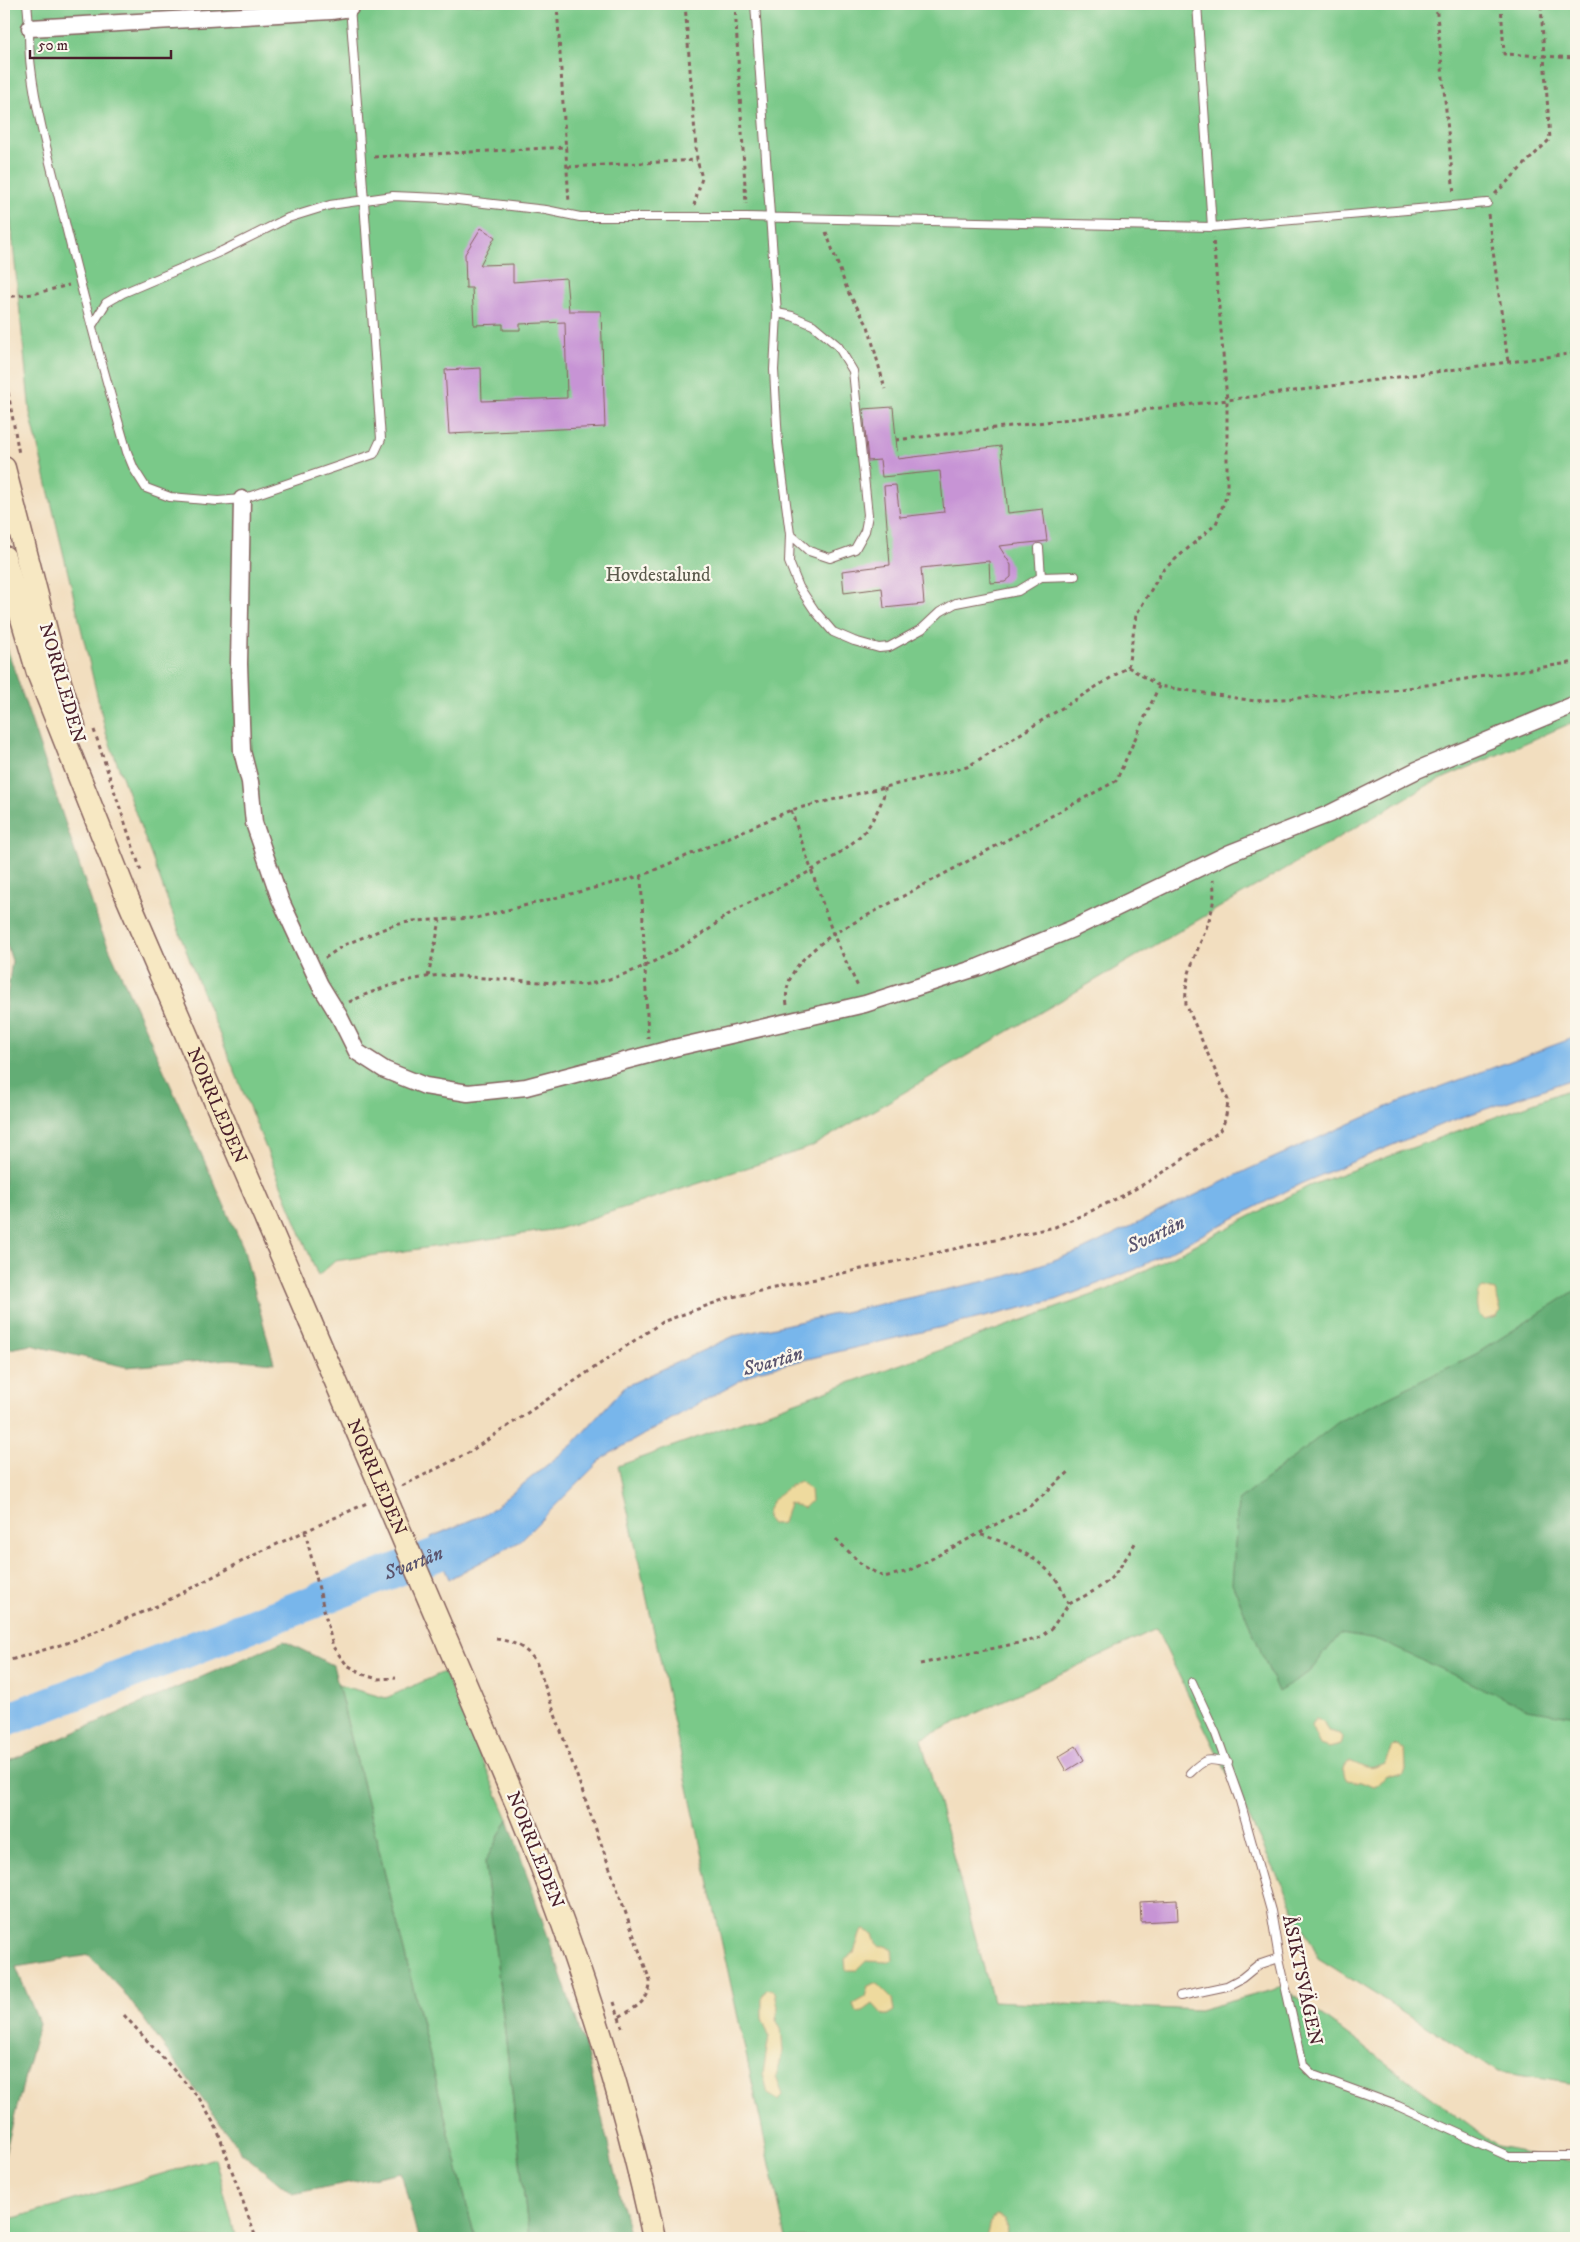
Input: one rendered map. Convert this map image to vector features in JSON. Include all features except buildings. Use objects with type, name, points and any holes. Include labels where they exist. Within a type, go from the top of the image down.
[{"type":"main road","name":"NORRLEDEN","points":[[12,462],[57,673],[127,897]]},
{"type":"main road","name":"NORRLEDEN","points":[[4,557],[38,673],[127,897],[518,1807],[571,1942],[594,2010],[644,2190],[654,2238]]},
{"type":"street","points":[[30,28],[229,10],[331,12],[350,6]]},
{"type":"street","points":[[242,499],[240,664],[242,751],[250,782],[254,822],[280,899],[312,967],[357,1052],[378,1066],[425,1086],[468,1094],[526,1087],[649,1054],[790,1023],[865,1004],[979,968],[1072,929],[1210,862],[1328,814],[1417,770],[1576,704]]},
{"type":"lane","points":[[26,4],[30,28],[31,68],[51,167],[80,283],[93,324],[95,343],[127,452],[134,469],[146,488],[170,497],[218,501],[242,499],[374,454],[378,450],[381,439],[350,6]]},
{"type":"lane","points":[[755,4],[768,218],[777,313],[774,370],[778,443],[790,534],[789,562],[799,587],[815,612],[833,632],[854,641],[879,648],[889,647],[922,629],[940,612],[956,603],[1018,591],[1040,577],[1075,576]]},
{"type":"lane","points":[[1197,4],[1212,227]]},
{"type":"lane","points":[[93,324],[106,303],[124,293],[222,251],[288,218],[330,205],[393,196],[440,198],[546,210],[580,218],[746,217],[1212,227],[1487,203]]},
{"type":"lane","points":[[777,313],[792,316],[813,325],[838,346],[853,371],[868,515],[865,531],[855,549],[830,558],[809,550],[790,534]]},
{"type":"lane","points":[[1039,548],[1040,577]]},
{"type":"lane","name":"ÅSIKTSVÄGEN","points":[[1192,1682],[1228,1763],[1271,1911],[1279,1958],[1303,2065],[1313,2074],[1398,2106],[1508,2156],[1576,2156]]},
{"type":"lane","points":[[1190,1773],[1202,1761],[1212,1759],[1228,1763]]},
{"type":"lane","points":[[1180,1996],[1227,1986],[1258,1966],[1279,1958]]},
{"type":"path","points":[[350,6],[423,4]]},
{"type":"path","points":[[558,4],[570,215]]},
{"type":"path","points":[[685,4],[697,160],[702,178],[693,210],[693,218]]},
{"type":"path","points":[[735,4],[746,217]]},
{"type":"path","points":[[1436,4],[1455,206]]},
{"type":"path","points":[[1501,4],[1504,54],[1576,58]]},
{"type":"path","points":[[1508,362],[1487,203],[1550,139],[1541,4]]},
{"type":"path","points":[[361,158],[567,147]]},
{"type":"path","points":[[568,167],[697,160]]},
{"type":"path","points":[[822,220],[848,292],[868,326],[885,389]]},
{"type":"path","points":[[312,967],[344,944],[367,934],[413,921],[476,918],[641,876],[791,810],[967,767],[1128,667],[1136,615],[1162,570],[1216,524],[1227,494],[1227,400],[1212,227]]},
{"type":"path","points":[[4,297],[32,294],[80,283]]},
{"type":"path","points":[[896,440],[1227,400],[1576,353]]},
{"type":"path","points":[[4,369],[12,462]]},
{"type":"path","points":[[1128,667],[1159,686],[1255,701],[1381,692],[1576,662]]},
{"type":"path","points":[[790,1023],[785,993],[800,960],[833,934],[1116,781],[1159,686]]},
{"type":"path","points":[[93,726],[145,881]]},
{"type":"path","points":[[335,1009],[380,989],[407,980],[428,976],[583,985],[600,982],[645,965],[688,942],[725,917],[828,860],[866,830],[886,794],[886,786]]},
{"type":"path","points":[[791,810],[833,934],[865,1004]]},
{"type":"path","points":[[397,1488],[468,1453],[662,1322],[728,1298],[1055,1227],[1102,1207],[1147,1183],[1182,1160],[1220,1129],[1227,1114],[1228,1100],[1186,1004],[1185,988],[1214,904],[1215,897],[1210,862]]},
{"type":"path","points":[[641,876],[649,1054]]},
{"type":"path","points":[[428,976],[440,921]]},
{"type":"path","points":[[836,1539],[863,1566],[884,1577],[909,1571],[1030,1506],[1069,1472]]},
{"type":"path","points":[[4,1662],[70,1642],[157,1606],[305,1530],[370,1501]]},
{"type":"path","points":[[305,1530],[333,1647],[355,1670],[379,1679],[396,1678]]},
{"type":"path","points":[[978,1534],[1002,1540],[1030,1558],[1055,1578],[1069,1604]]},
{"type":"path","points":[[920,1664],[1037,1639],[1051,1630],[1069,1604],[1102,1588],[1115,1576],[1137,1540]]},
{"type":"path","points":[[496,1639],[506,1640],[519,1645],[537,1664],[650,1981],[650,1990],[647,1998],[619,2017]]},
{"type":"path","points":[[124,2015],[199,2098],[220,2137],[256,2238]]},
{"type":"green space","name":"Hovdestalund","points":[[4,4],[1576,4],[1576,721],[1430,784],[811,1147],[558,1229],[335,1261],[318,1276],[193,969],[106,733],[30,413],[4,154]]},
{"type":"green space","points":[[4,639],[101,930],[243,1247],[274,1363],[230,1359],[126,1367],[31,1345],[4,1350],[4,1018],[12,961],[4,936]]},
{"type":"green space","points":[[1576,1087],[1576,2084],[1498,2072],[1318,1958],[1156,1629],[921,1739],[993,2001],[1199,2010],[1284,1987],[1498,2147],[1576,2162],[1576,2238],[786,2238],[618,1466],[1109,1289],[1309,1186]]},
{"type":"green space","points":[[1576,1290],[1576,1717],[1527,1709],[1378,1640],[1340,1634],[1308,1674],[1278,1692],[1232,1583],[1238,1501],[1341,1420],[1476,1354]]},
{"type":"green space","points":[[284,1641],[333,1665],[475,2238],[418,2238],[401,2172],[292,2194],[241,2152],[123,1991],[89,1955],[16,1967],[39,2023],[4,2157],[4,1763]]},
{"type":"green space","points":[[444,1672],[508,1819],[485,1862],[529,2238],[475,2238],[338,1685],[386,1698]]},
{"type":"green space","points":[[508,1819],[585,2046],[630,2238],[529,2238],[485,1862]]},
{"type":"green space","points":[[215,2158],[236,2238],[4,2238],[4,2221]]},
{"type":"sand","points":[[1483,1288],[1495,1291],[1501,1312],[1496,1317],[1484,1320],[1479,1314],[1477,1303],[1478,1292]]},
{"type":"sand","points":[[800,1481],[810,1490],[811,1501],[804,1508],[789,1503],[783,1523],[772,1524],[767,1518],[769,1506],[778,1495]]},
{"type":"sand","points":[[1315,1719],[1323,1721],[1328,1731],[1340,1734],[1343,1737],[1341,1745],[1329,1748],[1320,1745],[1311,1726]]},
{"type":"sand","points":[[1398,1746],[1404,1749],[1405,1770],[1402,1776],[1386,1775],[1373,1787],[1361,1782],[1347,1780],[1344,1775],[1345,1766],[1349,1761],[1370,1769],[1379,1767],[1385,1764],[1393,1747]]},
{"type":"sand","points":[[864,1930],[873,1934],[878,1945],[892,1949],[893,1959],[888,1962],[866,1961],[857,1970],[846,1970],[845,1959],[854,1952],[861,1932]]},
{"type":"sand","points":[[876,1983],[892,1999],[894,2011],[883,2015],[873,2004],[863,2011],[856,2012],[853,2004],[865,1997],[868,1986]]},
{"type":"sand","points":[[767,1989],[775,1992],[778,2007],[776,2020],[781,2028],[783,2051],[776,2077],[783,2095],[778,2100],[768,2094],[763,2074],[769,2036],[762,2018],[762,1997]]},
{"type":"sand","points":[[998,2215],[1005,2219],[1006,2238],[987,2238],[992,2218]]},
{"type":"water","points":[[1576,1037],[1576,1078],[1445,1123],[1300,1184],[1136,1269],[1056,1300],[757,1371],[604,1457],[519,1542],[449,1579],[431,1537],[487,1513],[572,1445],[624,1387],[734,1336],[1004,1277],[1080,1251],[1249,1169],[1394,1104]]},
{"type":"waterway","name":"Svartån","points":[[4,1721],[482,1537]]}]
